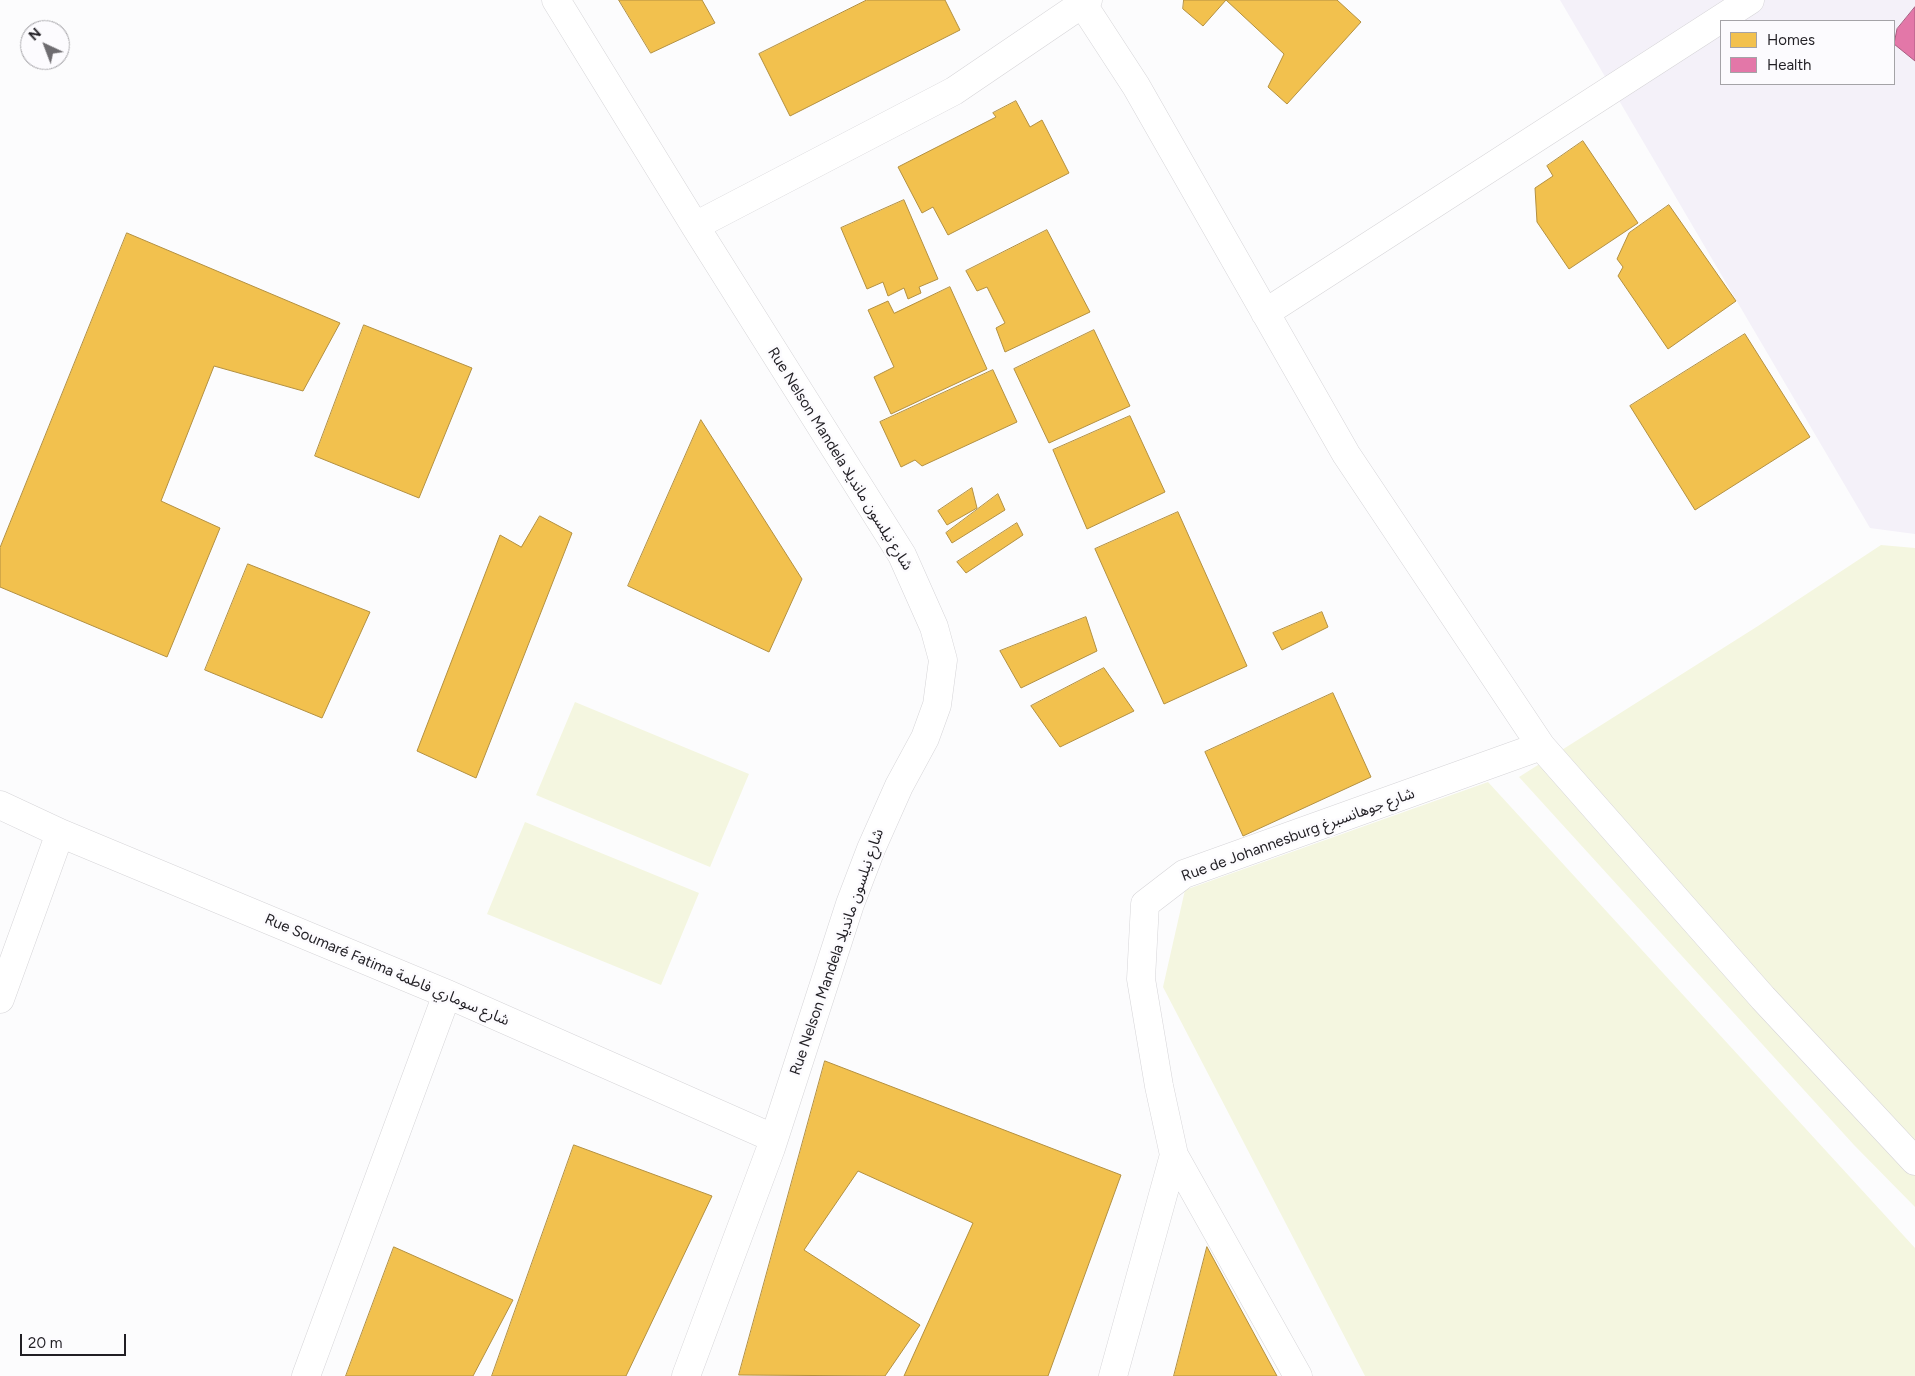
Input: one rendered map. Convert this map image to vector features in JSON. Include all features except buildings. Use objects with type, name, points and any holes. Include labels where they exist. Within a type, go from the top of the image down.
[{"type":"street","name":"Rue Nelson Mandela شارع نيلسون مانديلا","points":[[556,0],[695,226],[902,554],[934,627],[943,660],[937,705],[925,738],[898,786],[870,849],[773,1138],[686,1376]]},
{"type":"street","points":[[1265,313],[1750,0]]},
{"type":"street","points":[[695,226],[954,91],[1084,1],[1136,86],[1346,454],[1540,746],[1763,998],[1915,1161]]},
{"type":"street","name":"Rue de Johannesburg شارع جوهانسبرغ","points":[[1298,1376],[1174,1154],[1159,1086],[1141,979],[1145,904],[1184,874],[1540,746]]},
{"type":"street","name":"Rue Soumaré Fatima شارع سوماري فاطمة","points":[[0,805],[60,833],[447,994],[773,1138]]},
{"type":"street","points":[[0,999],[60,833]]},
{"type":"street","points":[[306,1376],[447,994]]},
{"type":"street","points":[[1113,1376],[1174,1154]]},
{"type":"shaded area","points":[[1560,0],[1915,0],[1915,534],[1870,528]]},
{"type":"green space","points":[[1881,545],[1915,548],[1915,1207],[1854,1145],[1519,777],[1758,626]]},
{"type":"green space","points":[[575,702],[749,774],[710,867],[536,795]]},
{"type":"green space","points":[[1488,782],[1915,1248],[1915,1376],[1365,1376],[1163,987],[1185,890]]},
{"type":"green space","points":[[525,822],[699,893],[661,985],[487,914]]}]
